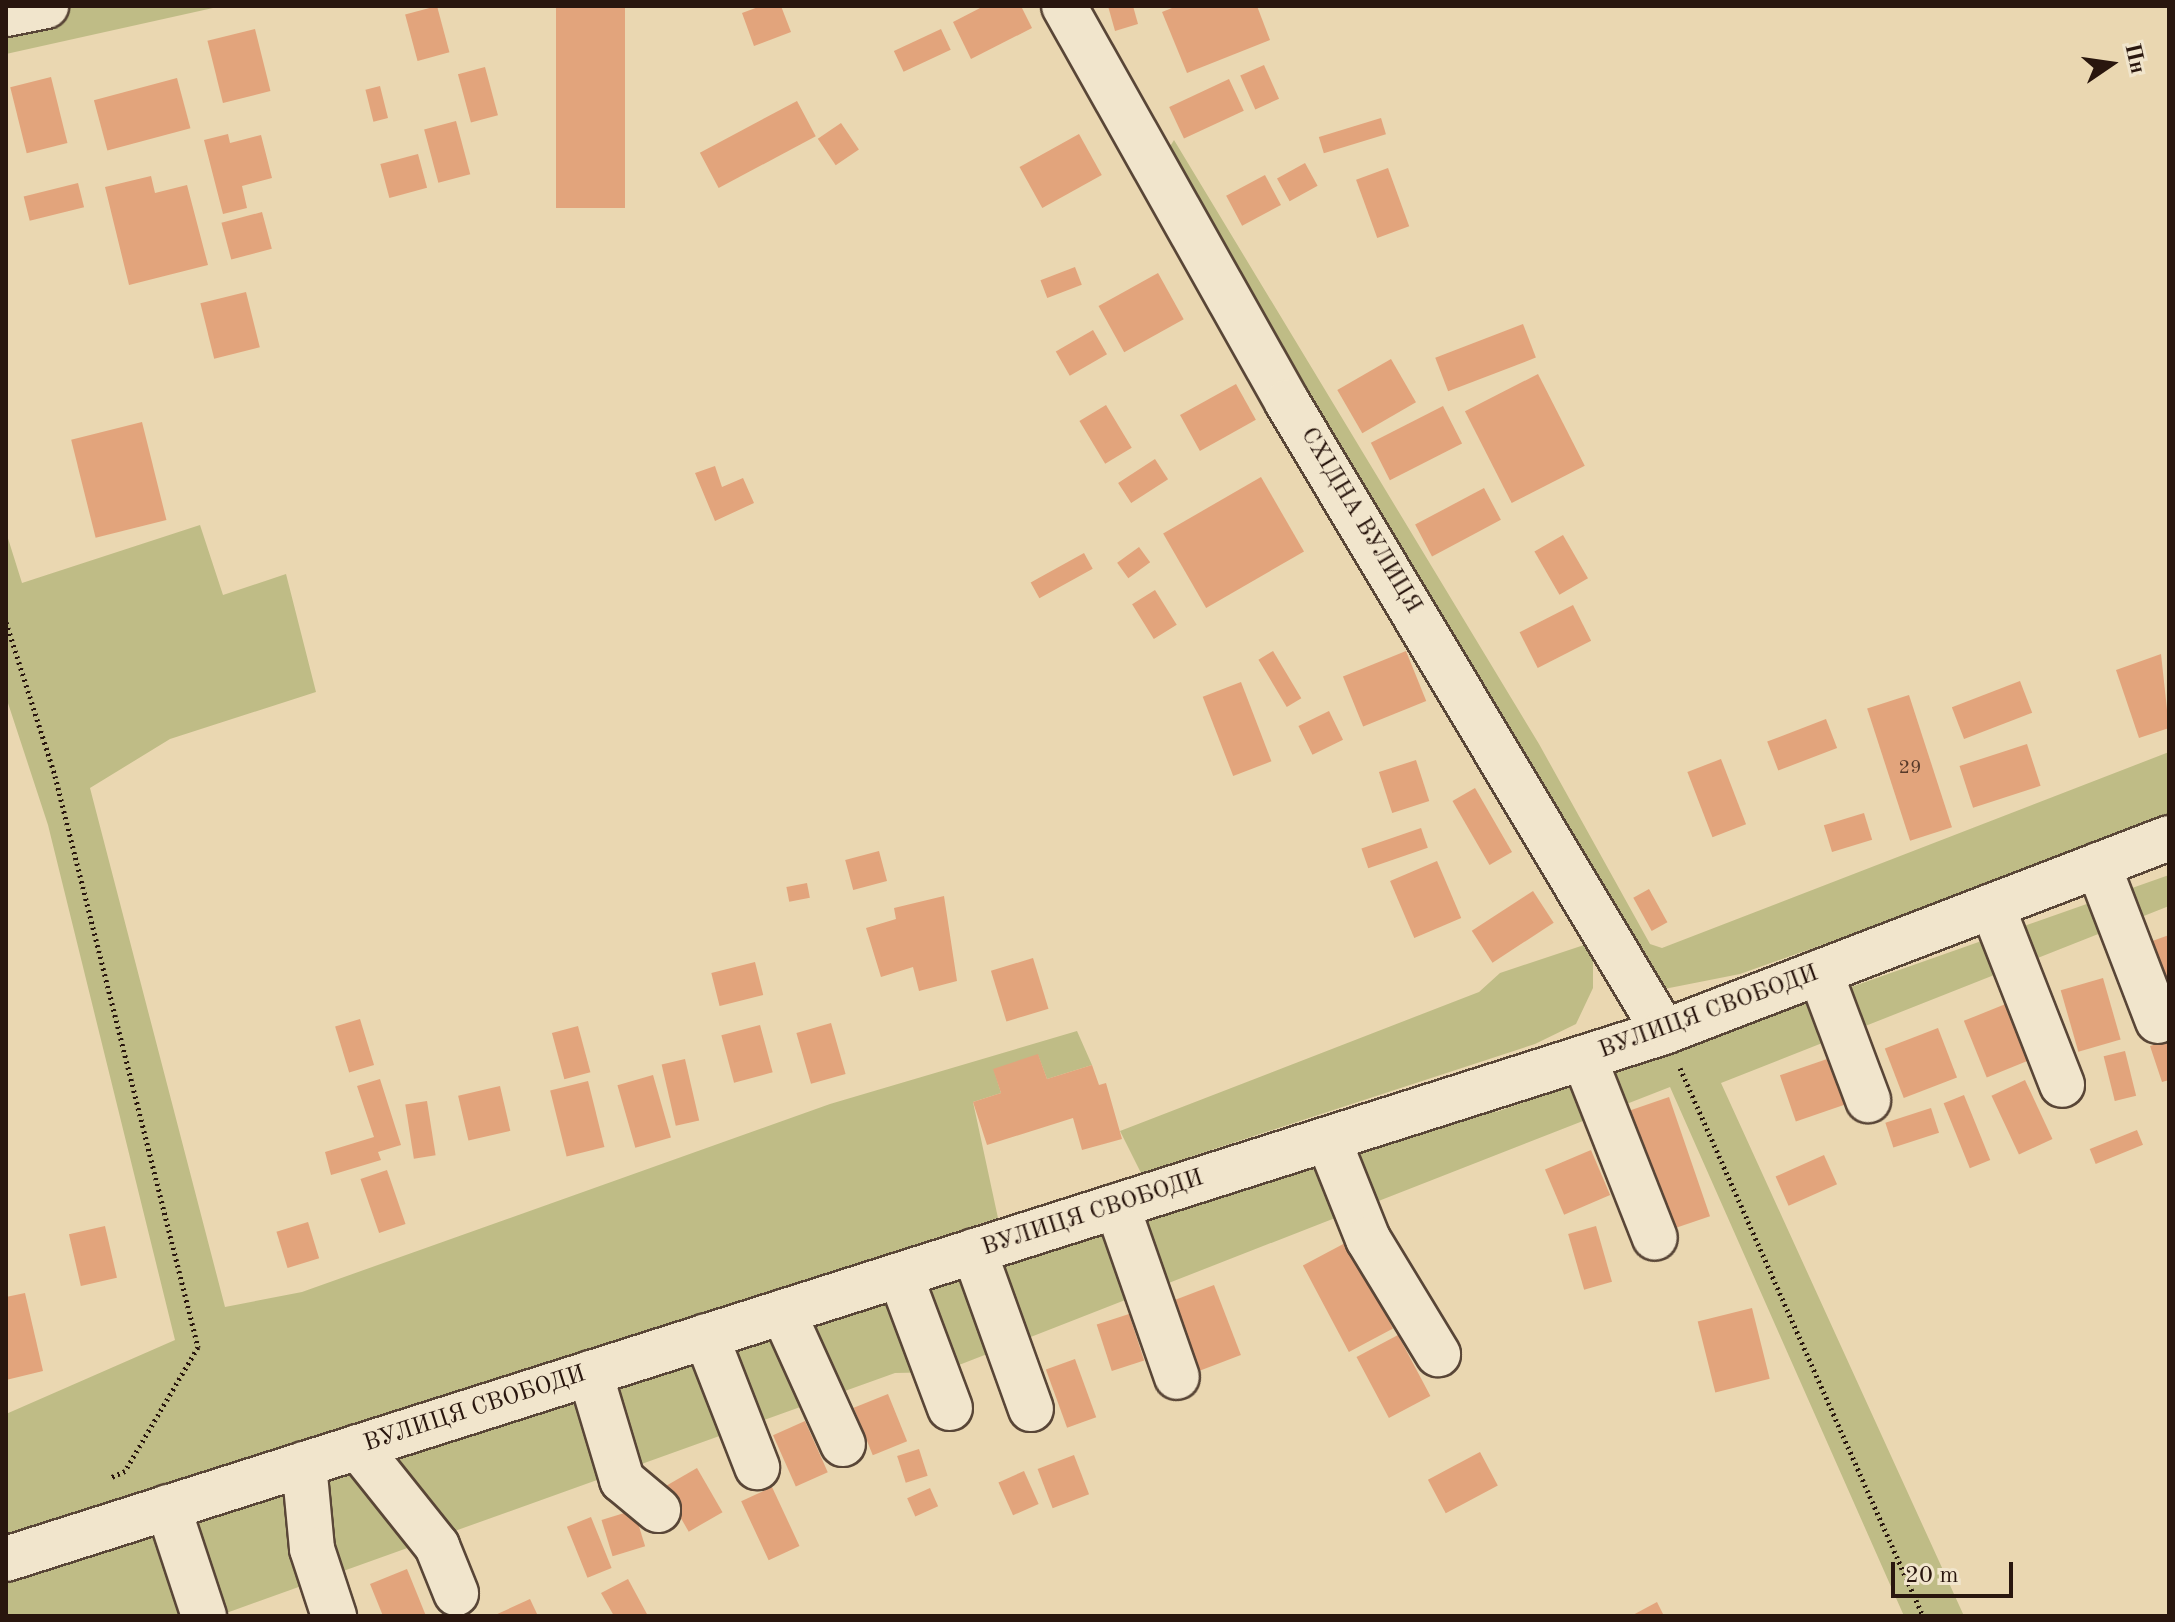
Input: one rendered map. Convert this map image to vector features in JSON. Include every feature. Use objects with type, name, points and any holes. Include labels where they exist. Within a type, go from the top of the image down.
[{"type":"street","points":[[6,14],[46,6]]},
{"type":"street","name":"СХІДНА ВУЛИЦЯ","points":[[1064,6],[1287,402],[1664,1032]]},
{"type":"street","name":"ВУЛИЦЯ СВОБОДИ","points":[[6,1559],[1664,1032],[2169,838]]},
{"type":"street","points":[[2098,865],[2158,1021]]},
{"type":"street","points":[[1992,906],[2062,1085]]},
{"type":"street","points":[[1820,972],[1868,1100]]},
{"type":"street","points":[[1584,1058],[1655,1238]]},
{"type":"street","points":[[1328,1139],[1368,1239],[1438,1354]]},
{"type":"street","points":[[1117,1206],[1177,1377]]},
{"type":"street","points":[[974,1251],[1031,1409]]},
{"type":"street","points":[[900,1275],[950,1408]]},
{"type":"street","points":[[783,1312],[843,1444]]},
{"type":"street","points":[[706,1336],[757,1467]]},
{"type":"street","points":[[590,1373],[622,1480],[658,1510]]},
{"type":"street","points":[[358,1447],[437,1546],[456,1593]]},
{"type":"street","points":[[304,1464],[312,1549],[334,1616]]},
{"type":"street","points":[[168,1507],[204,1616]]},
{"type":"path","points":[[6,622],[55,776],[198,1347],[125,1471],[99,1482]]},
{"type":"path","points":[[1664,1032],[1923,1616]]},
{"type":"shaded area","points":[[51,6],[222,6],[6,54],[6,18]]},
{"type":"shaded area","points":[[1174,140],[1539,744],[1650,944],[1662,948],[2169,752],[2169,821],[1740,974],[1649,992],[1161,161]]},
{"type":"shaded area","points":[[200,525],[223,595],[286,574],[316,692],[170,739],[90,788],[225,1307],[302,1292],[830,1104],[1077,1031],[1092,1065],[1047,1079],[1038,1055],[994,1070],[1001,1093],[973,1102],[998,1218],[6,1535],[6,1414],[175,1340],[48,825],[6,697],[6,532],[22,583]]},
{"type":"shaded area","points":[[2169,875],[2169,906],[1721,1083],[1964,1616],[1904,1616],[1670,1087],[941,1372],[895,1373],[218,1616],[6,1616],[6,1576],[1491,1103],[1496,1112]]},
{"type":"shaded area","points":[[1593,942],[1593,988],[1576,1024],[1535,1044],[1141,1173],[1120,1131],[1479,992],[1500,973]]},
{"type":"building","points":[[437,6],[449,52],[418,61],[405,15]]},
{"type":"building","points":[[556,6],[625,6],[625,208],[556,208]]},
{"type":"building","points":[[761,6],[781,6],[791,32],[754,46],[742,13]]},
{"type":"building","points":[[984,6],[1021,6],[1032,28],[971,59],[953,22]]},
{"type":"building","points":[[1108,6],[1133,6],[1138,24],[1115,31]]},
{"type":"building","points":[[1177,6],[1257,6],[1270,40],[1187,73],[1162,12]]},
{"type":"building","points":[[255,29],[270,91],[223,103],[207,41]]},
{"type":"building","points":[[941,29],[951,50],[904,72],[894,51]]},
{"type":"building","points":[[1264,65],[1279,99],[1255,109],[1240,76]]},
{"type":"building","points":[[485,67],[498,115],[471,123],[458,74]]},
{"type":"building","points":[[51,77],[67,143],[27,153],[10,87]]},
{"type":"building","points":[[177,78],[190,128],[107,150],[94,100]]},
{"type":"building","points":[[1229,79],[1244,111],[1184,139],[1169,107]]},
{"type":"building","points":[[380,86],[388,118],[373,122],[365,90]]},
{"type":"building","points":[[797,101],[816,136],[719,188],[700,153]]},
{"type":"building","points":[[1381,118],[1386,134],[1324,153],[1319,137]]},
{"type":"building","points":[[456,121],[470,174],[438,183],[424,130]]},
{"type":"building","points":[[841,123],[859,150],[836,165],[818,139]]},
{"type":"building","points":[[228,134],[230,143],[261,135],[272,178],[242,186],[247,208],[223,214],[204,140]]},
{"type":"building","points":[[1079,134],[1102,175],[1042,208],[1020,167]]},
{"type":"building","points":[[418,154],[427,188],[389,198],[380,164]]},
{"type":"building","points":[[1305,163],[1318,186],[1290,201],[1277,179]]},
{"type":"building","points":[[1388,168],[1409,226],[1377,238],[1356,180]]},
{"type":"building","points":[[1265,175],[1281,205],[1242,226],[1226,196]]},
{"type":"building","points":[[151,176],[155,193],[187,185],[208,265],[129,285],[105,187]]},
{"type":"building","points":[[78,183],[84,207],[30,221],[24,197]]},
{"type":"building","points":[[262,212],[272,249],[231,260],[221,223]]},
{"type":"building","points":[[1075,267],[1082,285],[1047,298],[1040,280]]},
{"type":"building","points":[[1158,273],[1184,319],[1124,352],[1099,306]]},
{"type":"building","points":[[246,292],[260,347],[214,359],[200,303]]},
{"type":"building","points":[[1523,324],[1536,358],[1448,391],[1435,358]]},
{"type":"building","points":[[1093,330],[1107,354],[1070,376],[1056,352]]},
{"type":"building","points":[[1391,359],[1416,402],[1362,433],[1337,390]]},
{"type":"building","points":[[1538,374],[1585,466],[1512,503],[1465,411]]},
{"type":"building","points":[[1236,384],[1256,420],[1200,451],[1180,415]]},
{"type":"building","points":[[1106,405],[1132,448],[1105,464],[1079,421]]},
{"type":"building","points":[[1443,406],[1462,443],[1390,480],[1371,443]]},
{"type":"building","points":[[142,422],[166,520],[96,538],[71,440]]},
{"type":"building","points":[[1155,459],[1168,479],[1131,503],[1118,483]]},
{"type":"building","points":[[715,466],[722,487],[743,478],[754,503],[715,521],[695,473]]},
{"type":"building","points":[[1261,477],[1304,551],[1206,608],[1163,534]]},
{"type":"building","points":[[1484,488],[1501,520],[1432,556],[1415,525]]},
{"type":"building","points":[[1563,535],[1588,578],[1559,595],[1534,552]]},
{"type":"building","points":[[1139,547],[1150,562],[1128,578],[1117,563]]},
{"type":"building","points":[[1084,553],[1093,569],[1039,598],[1031,583]]},
{"type":"building","points":[[1155,590],[1177,625],[1154,639],[1132,604]]},
{"type":"building","points":[[1573,605],[1591,641],[1538,668],[1520,632]]},
{"type":"building","points":[[1273,651],[1301,698],[1287,707],[1258,660]]},
{"type":"building","points":[[1406,651],[1426,701],[1363,727],[1343,676]]},
{"type":"building","points":[[2161,654],[2169,728],[2139,738],[2116,670]]},
{"type":"building","points":[[2020,681],[2032,713],[1964,739],[1952,707]]},
{"type":"building","points":[[1241,682],[1271,761],[1233,776],[1203,697]]},
{"type":"building","points":[[1909,695],[1952,827],[1910,841],[1867,709]]},
{"type":"building","points":[[1329,711],[1343,740],[1312,755],[1298,726]]},
{"type":"building","points":[[1826,719],[1837,748],[1778,771],[1767,742]]},
{"type":"building","points":[[2027,744],[2041,786],[1973,808],[1959,766]]},
{"type":"building","points":[[1721,759],[1746,824],[1712,837],[1687,772]]},
{"type":"building","points":[[1416,760],[1429,801],[1392,813],[1379,772]]},
{"type":"building","points":[[1475,788],[1512,852],[1489,865],[1452,801]]},
{"type":"building","points":[[1864,813],[1872,840],[1832,852],[1824,825]]},
{"type":"building","points":[[1421,828],[1428,848],[1368,868],[1361,849]]},
{"type":"building","points":[[879,851],[887,881],[853,890],[845,860]]},
{"type":"building","points":[[1437,861],[1461,918],[1414,938],[1390,881]]},
{"type":"building","points":[[807,883],[810,898],[789,902],[786,887]]},
{"type":"building","points":[[1649,889],[1667,922],[1652,931],[1633,898]]},
{"type":"building","points":[[1533,891],[1554,923],[1492,963],[1472,931]]},
{"type":"building","points":[[944,896],[957,981],[919,991],[913,967],[881,977],[866,928],[896,919],[894,908]]},
{"type":"building","points":[[2169,935],[2169,1011],[2144,944]]},
{"type":"building","points":[[1033,958],[1048,1009],[1006,1022],[991,971]]},
{"type":"building","points":[[755,962],[763,995],[720,1006],[711,973]]},
{"type":"building","points":[[2103,978],[2121,1040],[2078,1052],[2061,990]]},
{"type":"building","points":[[2013,1001],[2036,1058],[1987,1077],[1964,1021]]},
{"type":"building","points":[[360,1019],[374,1065],[349,1073],[335,1027]]},
{"type":"building","points":[[831,1023],[846,1074],[811,1084],[796,1033]]},
{"type":"building","points":[[760,1025],[773,1072],[734,1083],[721,1035]]},
{"type":"building","points":[[578,1026],[590,1072],[564,1079],[552,1033]]},
{"type":"building","points":[[1938,1028],[1957,1077],[1904,1098],[1885,1048]]},
{"type":"building","points":[[2169,1040],[2169,1080],[2162,1082],[2150,1046]]},
{"type":"building","points":[[2125,1051],[2136,1096],[2115,1101],[2104,1056]]},
{"type":"building","points":[[1038,1054],[1047,1079],[1092,1065],[1099,1085],[1106,1083],[1122,1139],[1082,1150],[1073,1118],[987,1145],[973,1102],[1001,1093],[993,1069]]},
{"type":"building","points":[[1830,1058],[1846,1104],[1796,1122],[1780,1075]]},
{"type":"building","points":[[685,1059],[699,1120],[676,1126],[662,1064]]},
{"type":"building","points":[[653,1075],[671,1137],[635,1148],[617,1085]]},
{"type":"building","points":[[380,1079],[401,1145],[378,1152],[381,1160],[331,1175],[325,1152],[374,1137],[357,1086]]},
{"type":"building","points":[[2025,1080],[2052,1139],[2019,1155],[1991,1096]]},
{"type":"building","points":[[588,1081],[604,1147],[567,1156],[550,1090]]},
{"type":"building","points":[[500,1086],[510,1131],[468,1140],[458,1096]]},
{"type":"building","points":[[1964,1095],[1990,1160],[1970,1168],[1944,1103]]},
{"type":"building","points":[[1669,1097],[1710,1216],[1667,1231],[1626,1112]]},
{"type":"building","points":[[427,1101],[436,1155],[414,1159],[405,1104]]},
{"type":"building","points":[[1931,1108],[1939,1133],[1893,1148],[1885,1123]]},
{"type":"building","points":[[2137,1130],[2143,1145],[2096,1164],[2090,1149]]},
{"type":"building","points":[[1591,1150],[1610,1195],[1564,1215],[1545,1170]]},
{"type":"building","points":[[1824,1155],[1837,1184],[1789,1206],[1776,1177]]},
{"type":"building","points":[[387,1170],[406,1224],[379,1233],[361,1179]]},
{"type":"building","points":[[308,1222],[319,1258],[288,1268],[276,1232]]},
{"type":"building","points":[[105,1226],[117,1278],[81,1286],[69,1234]]},
{"type":"building","points":[[1596,1226],[1612,1282],[1584,1290],[1568,1234]]},
{"type":"building","points":[[1347,1242],[1393,1329],[1349,1352],[1303,1265]]},
{"type":"building","points":[[1214,1285],[1241,1355],[1197,1372],[1170,1302]]},
{"type":"building","points":[[25,1293],[43,1371],[6,1380],[6,1297]]},
{"type":"building","points":[[1752,1308],[1770,1379],[1715,1392],[1698,1322]]},
{"type":"building","points":[[1129,1314],[1144,1361],[1112,1371],[1097,1325]]},
{"type":"building","points":[[1398,1335],[1430,1396],[1389,1418],[1357,1357]]},
{"type":"building","points":[[1075,1359],[1096,1417],[1067,1428],[1046,1370]]},
{"type":"building","points":[[888,1394],[907,1441],[873,1455],[854,1408]]},
{"type":"building","points":[[805,1421],[828,1472],[796,1486],[773,1435]]},
{"type":"building","points":[[919,1449],[928,1476],[906,1483],[897,1456]]},
{"type":"building","points":[[1480,1452],[1498,1486],[1446,1513],[1428,1480]]},
{"type":"building","points":[[1074,1455],[1089,1494],[1053,1508],[1038,1469]]},
{"type":"building","points":[[697,1468],[722,1512],[689,1532],[663,1488]]},
{"type":"building","points":[[1024,1471],[1039,1504],[1013,1515],[998,1482]]},
{"type":"building","points":[[772,1487],[799,1546],[769,1560],[741,1501]]},
{"type":"building","points":[[930,1488],[938,1506],[915,1516],[907,1498]]},
{"type":"building","points":[[634,1510],[645,1546],[613,1556],[601,1520]]},
{"type":"building","points":[[591,1517],[612,1568],[587,1578],[567,1527]]},
{"type":"building","points":[[407,1569],[426,1616],[383,1616],[370,1584]]},
{"type":"building","points":[[628,1579],[648,1616],[614,1616],[601,1593]]},
{"type":"building","points":[[530,1599],[538,1616],[493,1616]]},
{"type":"building","points":[[1657,1602],[1664,1616],[1631,1616]]}]
